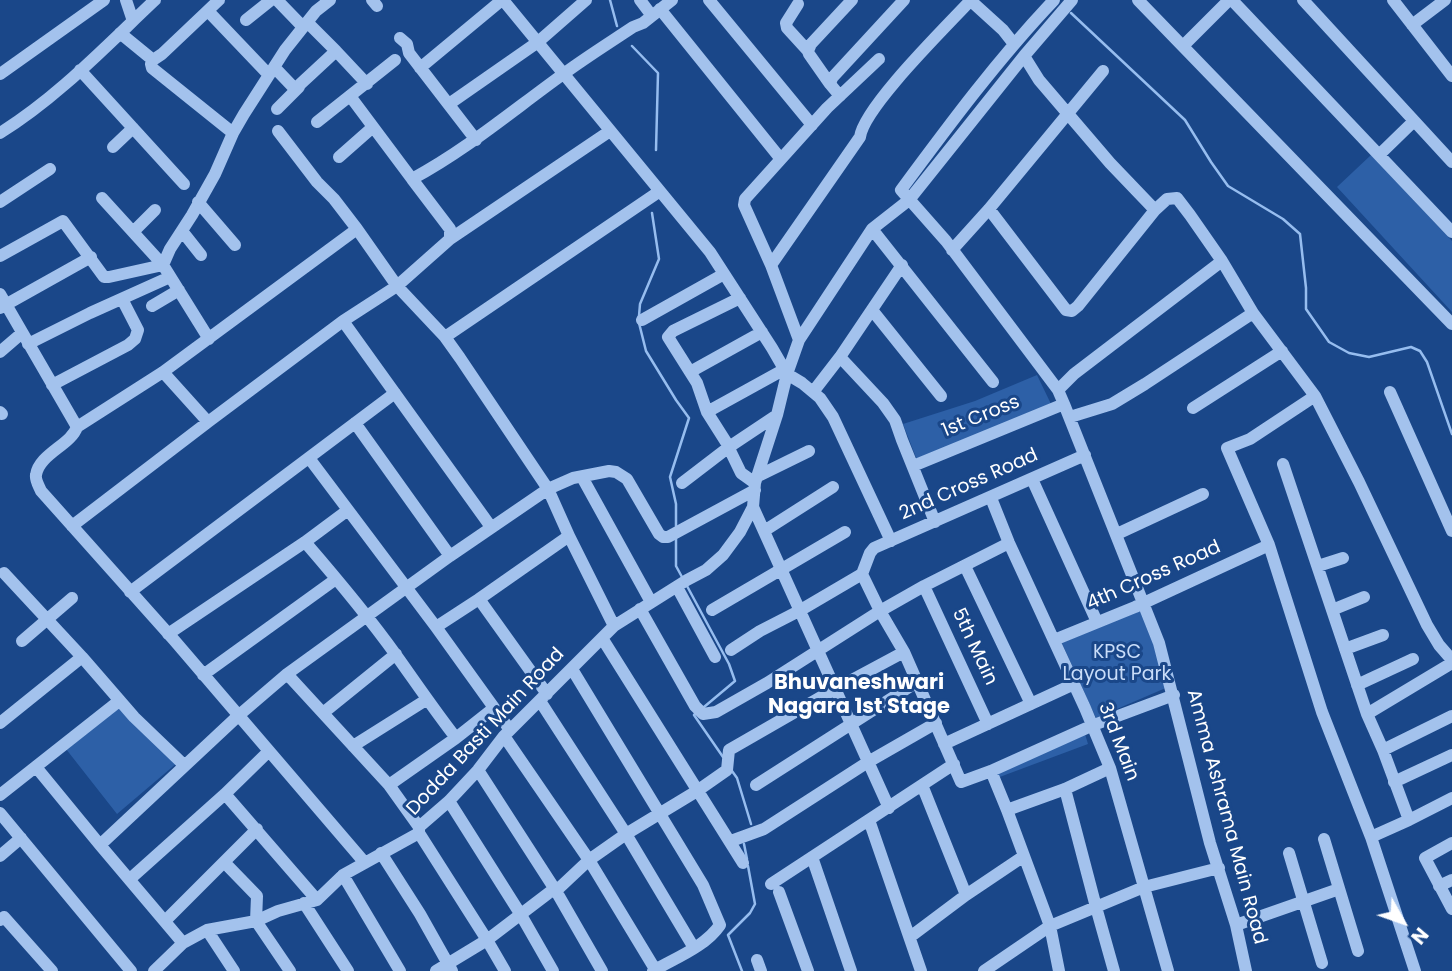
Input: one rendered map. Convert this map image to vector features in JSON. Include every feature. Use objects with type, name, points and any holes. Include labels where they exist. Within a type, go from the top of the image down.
[{"type":"street","points":[[0,74],[104,0]]},
{"type":"street","points":[[126,0],[132,21]]},
{"type":"street","points":[[0,133],[24,117],[80,70],[155,0]]},
{"type":"street","points":[[219,0],[151,64],[152,68],[233,133]]},
{"type":"street","points":[[246,20],[271,0]]},
{"type":"street","points":[[277,0],[336,51],[367,84]]},
{"type":"street","points":[[163,265],[215,174],[233,133],[271,71],[316,11],[330,0]]},
{"type":"street","points":[[449,104],[538,42],[586,0]]},
{"type":"street","points":[[640,0],[656,13],[780,158]]},
{"type":"street","points":[[412,179],[476,140],[563,74],[656,13],[671,0]]},
{"type":"street","points":[[709,0],[812,125]]},
{"type":"street","points":[[808,51],[811,44],[852,0]]},
{"type":"street","points":[[830,83],[904,0]]},
{"type":"street","points":[[771,265],[860,137],[862,128],[885,95],[970,0],[1003,30],[1014,44]]},
{"type":"street","points":[[905,195],[1072,0]]},
{"type":"street","points":[[1138,0],[1452,324]]},
{"type":"street","points":[[1183,46],[1231,0],[1452,232]]},
{"type":"street","points":[[1303,0],[1452,162]]},
{"type":"street","points":[[1393,0],[1412,25],[1447,59],[1452,76]]},
{"type":"street","points":[[1412,25],[1445,0]]},
{"type":"street","points":[[421,68],[507,2],[710,253],[786,372],[820,398],[833,417],[891,541]]},
{"type":"street","points":[[798,4],[786,23],[787,28],[808,51],[840,96]]},
{"type":"street","points":[[889,808],[753,507],[756,483],[777,415],[786,372],[799,340],[872,229],[890,216],[905,195],[943,133],[1014,44],[1050,4]]},
{"type":"street","points":[[208,11],[271,71],[295,89],[299,87]]},
{"type":"street","points":[[120,33],[153,60]]},
{"type":"street","points":[[400,38],[476,140]]},
{"type":"street","points":[[277,109],[336,51]]},
{"type":"street","points":[[1024,56],[1039,80],[1067,113],[1155,210]]},
{"type":"street","points":[[799,340],[771,265],[744,205],[745,199],[780,158],[879,59]]},
{"type":"street","points":[[317,122],[395,60]]},
{"type":"street","points":[[80,70],[184,184]]},
{"type":"street","points":[[952,250],[1102,71]]},
{"type":"street","points":[[350,96],[450,229],[450,239]]},
{"type":"street","points":[[1379,155],[1414,121]]},
{"type":"street","points":[[339,157],[373,127]]},
{"type":"street","points":[[113,147],[133,128]]},
{"type":"street","points":[[278,131],[358,229],[397,286],[445,337],[548,489],[614,626]]},
{"type":"street","points":[[72,526],[343,321],[397,286],[450,239],[610,131]]},
{"type":"street","points":[[0,202],[50,169]]},
{"type":"street","points":[[445,337],[660,191]]},
{"type":"street","name":"Amma Ashrama Main Road","points":[[905,195],[952,250],[1058,390],[1070,417],[1160,643],[1210,843],[1236,925],[1245,971]]},
{"type":"street","points":[[102,198],[163,265],[209,339]]},
{"type":"street","points":[[989,209],[1066,310],[1072,311],[1167,199],[1177,198],[1191,215],[1253,313],[1315,396],[1427,625],[1452,661],[1367,714]]},
{"type":"street","points":[[198,202],[235,245]]},
{"type":"street","points":[[133,232],[155,211]]},
{"type":"street","points":[[0,256],[63,221],[104,276],[163,265]]},
{"type":"street","points":[[358,229],[163,372],[77,427],[75,433],[39,467],[35,477],[41,491],[365,863]]},
{"type":"street","points":[[872,229],[993,382]]},
{"type":"street","points":[[182,231],[201,256]]},
{"type":"street","points":[[77,427],[2,302],[91,257]]},
{"type":"street","points":[[1058,390],[1074,374],[1222,261]]},
{"type":"street","points":[[813,392],[902,265]]},
{"type":"street","points":[[642,320],[724,274]]},
{"type":"street","points":[[0,352],[170,276]]},
{"type":"street","points":[[152,306],[179,290]]},
{"type":"street","points":[[740,298],[673,331],[668,337],[696,383],[707,412],[729,447],[741,473],[756,483]]},
{"type":"street","points":[[52,385],[135,339],[138,330],[122,299]]},
{"type":"street","points":[[872,310],[941,396]]},
{"type":"street","points":[[1070,417],[1112,404],[1253,313]]},
{"type":"street","points":[[343,321],[491,527]]},
{"type":"street","points":[[690,372],[762,332]]},
{"type":"street","points":[[1193,408],[1282,351]]},
{"type":"street","points":[[840,357],[891,413],[935,522]]},
{"type":"street","points":[[163,372],[208,422]]},
{"type":"street","points":[[707,412],[786,372]]},
{"type":"street","points":[[1390,392],[1452,531]]},
{"type":"street","points":[[130,592],[395,393]]},
{"type":"street","points":[[1315,396],[1250,439],[1227,448],[1269,545],[1322,712],[1371,837],[1415,971]]},
{"type":"street","name":"1st Cross","points":[[913,466],[1064,404]]},
{"type":"street","points":[[682,484],[729,447],[777,415]]},
{"type":"street","points":[[355,423],[450,556]]},
{"type":"street","points":[[100,845],[184,765],[287,674],[548,489],[564,481],[609,471],[616,472],[627,479],[663,537],[676,533],[809,451]]},
{"type":"street","name":"2nd Cross Road","points":[[862,574],[874,548],[1085,455]]},
{"type":"street","points":[[309,458],[494,708],[589,859],[654,970],[694,948],[720,925],[702,885],[572,669]]},
{"type":"street","points":[[1283,464],[1367,714],[1409,820]]},
{"type":"street","points":[[582,477],[695,706],[703,714],[716,712],[880,611],[1009,543]]},
{"type":"street","points":[[1032,479],[1097,622]]},
{"type":"street","points":[[764,531],[834,487]]},
{"type":"street","points":[[1117,534],[1203,494]]},
{"type":"street","name":"3rd Main","points":[[990,498],[1110,768],[1168,971]]},
{"type":"street","name":"Dodda Basti Main Road","points":[[317,900],[343,875],[419,830],[478,770],[508,733],[614,626],[706,570],[723,555],[740,532],[753,507]]},
{"type":"street","points":[[168,634],[348,510]]},
{"type":"street","points":[[712,610],[845,532]]},
{"type":"street","points":[[436,627],[569,536]]},
{"type":"street","points":[[305,542],[396,654],[426,700],[456,738]]},
{"type":"street","name":"4th Cross Road","points":[[1054,640],[1144,603],[1269,545]]},
{"type":"street","points":[[1318,566],[1343,558]]},
{"type":"street","points":[[965,566],[1031,704]]},
{"type":"street","points":[[4,573],[134,717],[184,765]]},
{"type":"street","points":[[731,650],[862,574],[904,652],[961,782],[1091,726],[1174,695]]},
{"type":"street","points":[[203,675],[336,579]]},
{"type":"street","name":"5th Main","points":[[924,586],[989,724]]},
{"type":"street","points":[[678,587],[715,657]]},
{"type":"street","points":[[1332,610],[1364,597]]},
{"type":"street","points":[[22,640],[72,598]]},
{"type":"street","points":[[479,599],[544,697],[694,948]]},
{"type":"street","points":[[1345,649],[1383,635]]},
{"type":"street","points":[[602,638],[743,863]]},
{"type":"street","points":[[381,853],[420,914],[445,969],[550,892],[556,891],[589,859],[727,770],[729,750],[904,652]]},
{"type":"street","points":[[323,713],[396,654]]},
{"type":"street","points":[[0,723],[82,657]]},
{"type":"street","points":[[1357,685],[1413,659]]},
{"type":"street","points":[[287,674],[389,785],[505,971]]},
{"type":"street","points":[[756,785],[917,682]]},
{"type":"street","points":[[944,744],[1074,684]]},
{"type":"street","points":[[353,746],[426,700]]},
{"type":"street","points":[[0,796],[120,701]]},
{"type":"street","points":[[389,785],[494,708]]},
{"type":"street","points":[[1383,750],[1452,716]]},
{"type":"street","points":[[731,841],[764,829],[868,762],[936,723]]},
{"type":"street","points":[[130,879],[268,752]]},
{"type":"street","points":[[1394,782],[1452,755]]},
{"type":"street","points":[[808,971],[775,888],[812,857],[954,764]]},
{"type":"street","points":[[36,767],[183,943]]},
{"type":"street","points":[[1007,810],[1065,789],[1110,768]]},
{"type":"street","points":[[478,770],[556,891],[602,971]]},
{"type":"street","points":[[991,771],[1050,926],[1059,971]]},
{"type":"street","points":[[922,785],[966,895]]},
{"type":"street","points":[[1065,789],[1114,971]]},
{"type":"street","points":[[154,971],[183,943],[206,930],[256,920],[317,900],[225,794]]},
{"type":"street","points":[[1371,837],[1452,798]]},
{"type":"street","points":[[449,801],[553,971]]},
{"type":"street","points":[[0,813],[131,971]]},
{"type":"street","points":[[869,820],[921,971]]},
{"type":"street","points":[[165,920],[257,829]]},
{"type":"street","points":[[0,856],[21,838]]},
{"type":"street","points":[[1324,839],[1358,951]]},
{"type":"street","points":[[1452,844],[1425,858],[1452,909]]},
{"type":"street","points":[[1289,853],[1322,963]]},
{"type":"street","points":[[910,937],[1024,856]]},
{"type":"street","points":[[812,857],[851,971]]},
{"type":"street","points":[[224,862],[257,895],[256,920],[290,971]]},
{"type":"street","points":[[984,971],[1050,926],[1144,887],[1219,868]]},
{"type":"street","points":[[343,875],[400,971]]},
{"type":"street","points":[[1439,886],[1452,880]]},
{"type":"street","points":[[1236,925],[1339,889]]},
{"type":"street","points":[[304,903],[348,971]]},
{"type":"street","points":[[0,920],[4,917],[52,971]]},
{"type":"street","points":[[206,930],[234,971]]},
{"type":"street","points":[[167,959],[175,971]]},
{"type":"green space","points":[[1371,155],[1452,241],[1452,312],[1337,187]]},
{"type":"green space","points":[[1037,375],[1051,404],[917,460],[903,424],[975,401]]},
{"type":"green space","name":"KPSC Layout Park","points":[[1142,609],[1168,687],[1096,718],[1061,641]]},
{"type":"green space","points":[[120,706],[177,763],[117,814],[66,749]]},
{"type":"green space","points":[[1085,734],[1088,744],[997,778],[997,773]]},
{"type":"waterway","points":[[610,0],[617,26]]},
{"type":"waterway","points":[[1071,13],[1185,120],[1228,186],[1283,219],[1300,234],[1306,309],[1329,342],[1349,353],[1369,357],[1411,347],[1420,351],[1427,362],[1452,434]]},
{"type":"waterway","points":[[632,46],[658,73],[656,150]]},
{"type":"waterway","points":[[639,316],[640,304],[659,259],[652,213]]},
{"type":"waterway","points":[[639,323],[646,351],[689,418],[670,477],[676,504],[676,526]]},
{"type":"waterway","points":[[676,537],[676,566],[682,577]]},
{"type":"waterway","points":[[687,586],[729,664],[735,681],[704,707]]},
{"type":"waterway","points":[[696,713],[694,715],[723,757]]},
{"type":"waterway","points":[[732,771],[737,778],[751,824]]},
{"type":"waterway","points":[[744,844],[747,859]]},
{"type":"waterway","points":[[742,971],[728,935],[750,913],[755,904],[748,866]]},
{"type":"district","name":"Bhuvaneshwari Nagara 1st Stage","points":[[859,696]]}]
